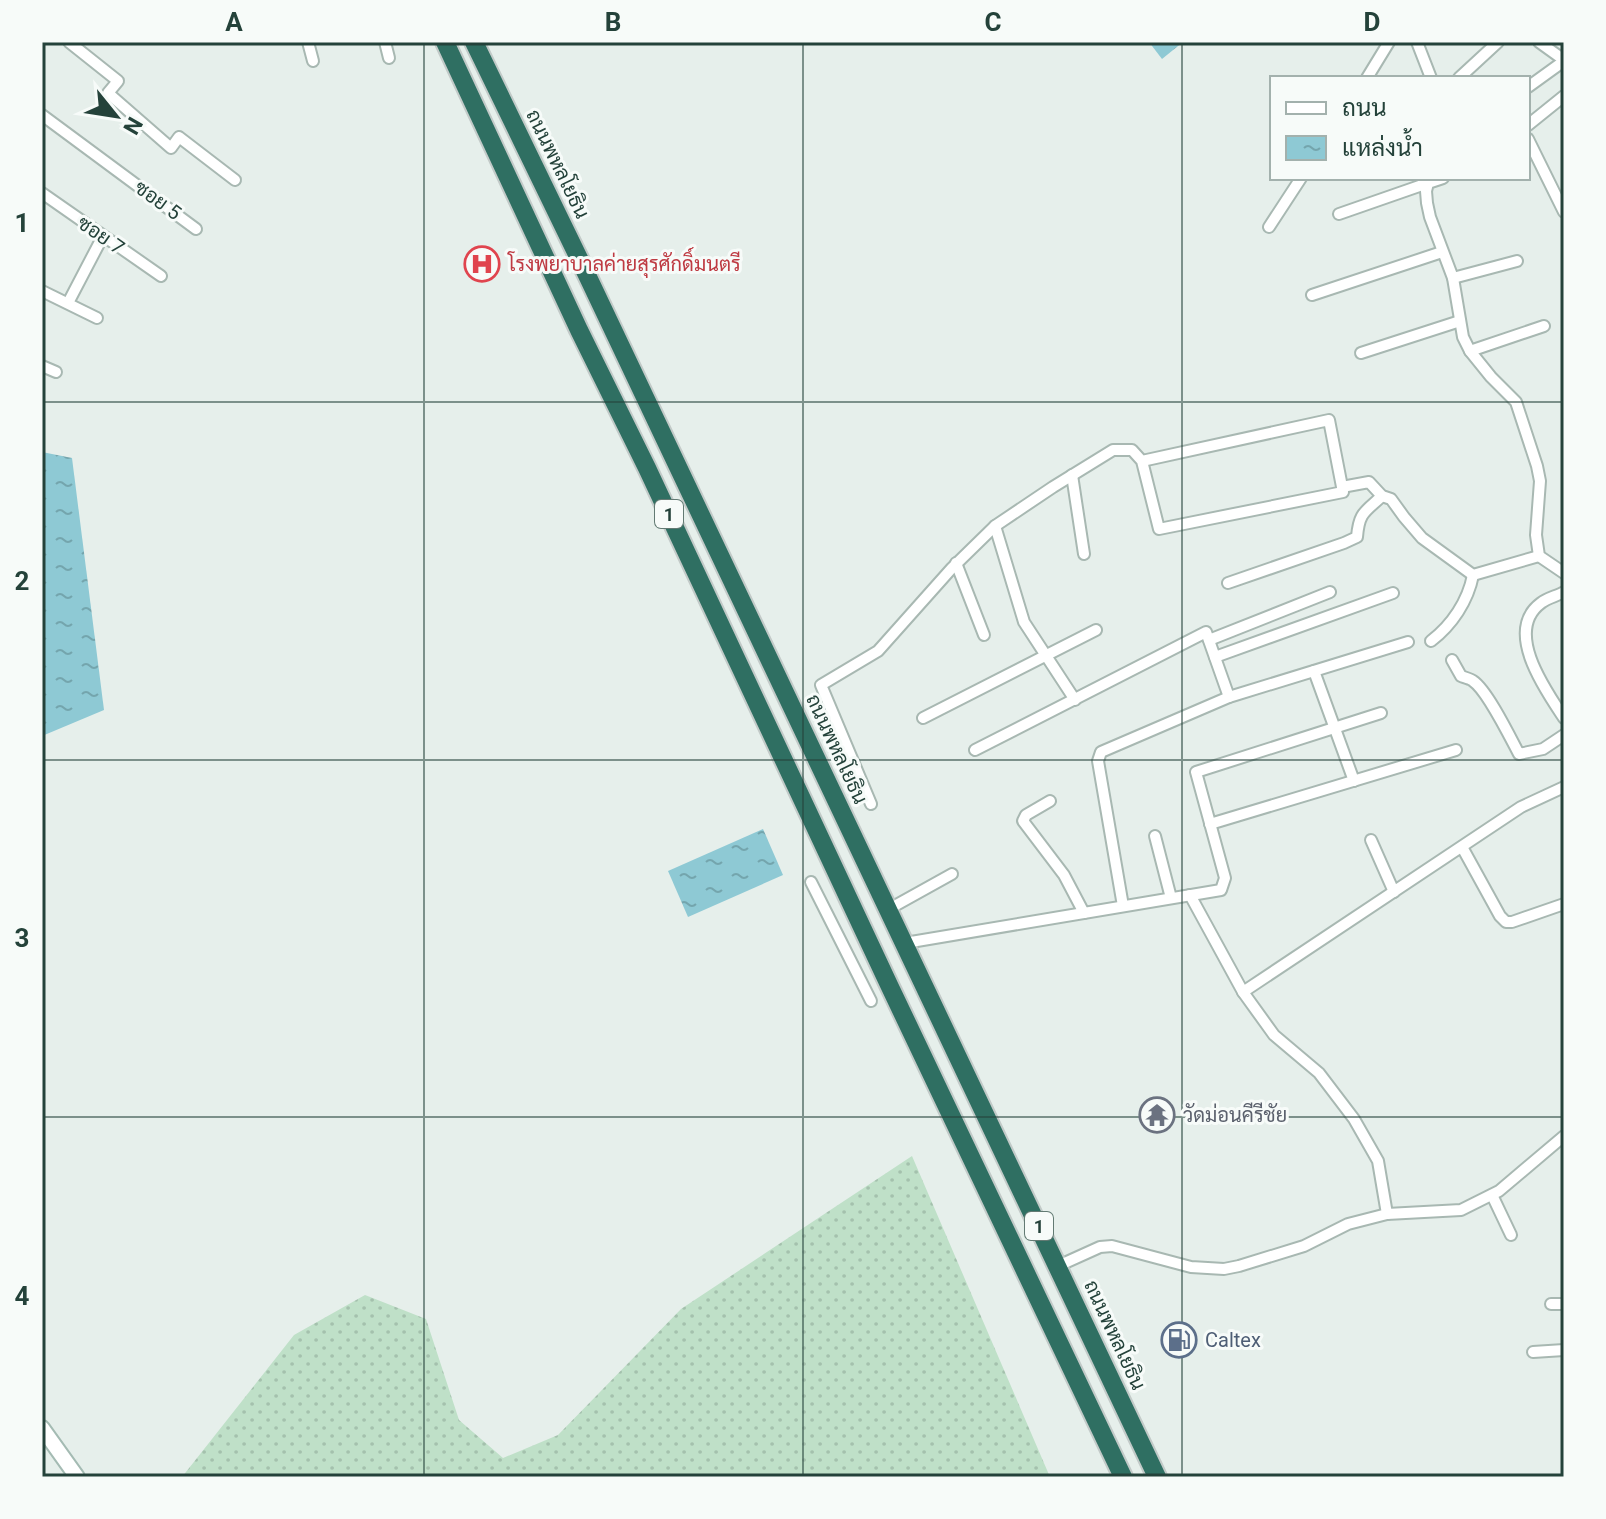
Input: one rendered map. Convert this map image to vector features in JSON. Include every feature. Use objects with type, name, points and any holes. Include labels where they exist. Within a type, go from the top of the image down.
[{"type":"highway","name":"1","points":[[443,42],[456,63],[1123,1477]]},
{"type":"highway","name":"ถนนพหลโยธิน","points":[[474,42],[1157,1477]]},
{"type":"highway","points":[[890,987],[920,975]]},
{"type":"street","points":[[69,42],[118,81],[108,93],[171,148],[179,137],[235,180]]},
{"type":"street","points":[[308,42],[313,61]]},
{"type":"street","points":[[385,42],[389,58]]},
{"type":"street","points":[[1368,76],[1389,42]]},
{"type":"street","points":[[1417,42],[1430,76]]},
{"type":"street","points":[[1461,76],[1498,42]]},
{"type":"street","points":[[1530,86],[1564,60],[1539,42]]},
{"type":"street","points":[[1530,123],[1564,96]]},
{"type":"street","name":"ซอย 5","points":[[42,115],[196,229]]},
{"type":"street","points":[[1530,143],[1564,212]]},
{"type":"street","points":[[1269,227],[1300,180]]},
{"type":"street","points":[[1339,214],[1429,180]]},
{"type":"street","points":[[1429,180],[1427,203],[1453,278],[1463,337],[1470,351],[1512,396],[1519,408],[1540,481],[1536,535],[1539,556],[1564,573]]},
{"type":"street","name":"ซอย 7","points":[[42,193],[161,276]]},
{"type":"street","points":[[68,303],[103,236]]},
{"type":"street","points":[[1312,295],[1442,252]]},
{"type":"street","points":[[1453,278],[1517,261]]},
{"type":"street","points":[[42,291],[97,318]]},
{"type":"street","points":[[1361,353],[1460,321]]},
{"type":"street","points":[[1470,351],[1544,326]]},
{"type":"street","points":[[42,366],[56,372]]},
{"type":"street","points":[[871,804],[821,685],[878,651],[956,563],[995,526],[1072,475],[1113,450],[1132,450],[1142,461],[1159,529],[1343,492],[1329,420],[1142,461]]},
{"type":"street","points":[[1072,475],[1084,554]]},
{"type":"street","points":[[1342,487],[1369,482],[1382,496],[1391,499],[1422,538],[1473,575]]},
{"type":"street","points":[[1228,583],[1357,537],[1361,515],[1382,496]]},
{"type":"street","points":[[995,526],[1024,622],[1075,700]]},
{"type":"street","points":[[1473,575],[1539,556]]},
{"type":"street","points":[[956,563],[984,635]]},
{"type":"street","points":[[1431,641],[1446,629],[1467,597],[1473,575]]},
{"type":"street","points":[[1209,640],[1330,592]]},
{"type":"street","points":[[1564,592],[1542,602],[1528,620],[1525,632],[1527,651],[1564,718]]},
{"type":"street","points":[[1215,657],[1393,593]]},
{"type":"street","points":[[923,718],[1096,630]]},
{"type":"street","points":[[975,750],[1206,632],[1229,697]]},
{"type":"street","points":[[1123,906],[1098,761],[1100,754],[1229,697],[1408,642]]},
{"type":"street","points":[[1452,660],[1461,676],[1472,679],[1480,689],[1519,754],[1543,749],[1564,735]]},
{"type":"street","points":[[1314,671],[1354,781]]},
{"type":"street","points":[[905,943],[1221,890],[1225,878],[1196,772],[1381,713]]},
{"type":"street","points":[[1210,824],[1456,750]]},
{"type":"street","points":[[1243,992],[1521,807],[1564,787]]},
{"type":"street","points":[[1050,801],[1026,815],[1023,821],[1064,875],[1084,913]]},
{"type":"street","points":[[1155,836],[1171,898]]},
{"type":"street","points":[[1371,840],[1394,892]]},
{"type":"street","points":[[1462,847],[1506,922],[1564,904]]},
{"type":"street","points":[[889,909],[952,874]]},
{"type":"street","points":[[811,882],[871,1001]]},
{"type":"street","points":[[1190,895],[1243,992],[1274,1035],[1319,1073],[1354,1119],[1378,1161],[1387,1214]]},
{"type":"street","points":[[1058,1266],[1100,1247],[1112,1246],[1191,1267],[1224,1269],[1293,1250],[1348,1224],[1387,1214],[1461,1210],[1499,1191],[1564,1136]]},
{"type":"street","points":[[1492,1195],[1511,1235]]},
{"type":"street","points":[[1551,1304],[1564,1304]]},
{"type":"street","points":[[1533,1352],[1564,1350]]},
{"type":"street","points":[[42,1428],[77,1477]]},
{"type":"green space","points":[[912,1156],[1050,1477],[182,1477],[294,1335],[365,1295],[426,1319],[459,1420],[503,1458],[558,1435],[681,1309]]},
{"type":"water","points":[[1149,42],[1183,42],[1162,59]]},
{"type":"water","points":[[42,452],[72,458],[104,710],[42,736]]},
{"type":"water","points":[[763,829],[783,875],[688,917],[668,871]]},
{"type":"place","name":"โรงพยาบาลค่ายสุรศักดิ์มนตรี","points":[[482,264]]},
{"type":"place","name":"วัดม่อนคีรีชัย","points":[[1157,1115]]},
{"type":"place","name":"Caltex","points":[[1179,1340]]}]
